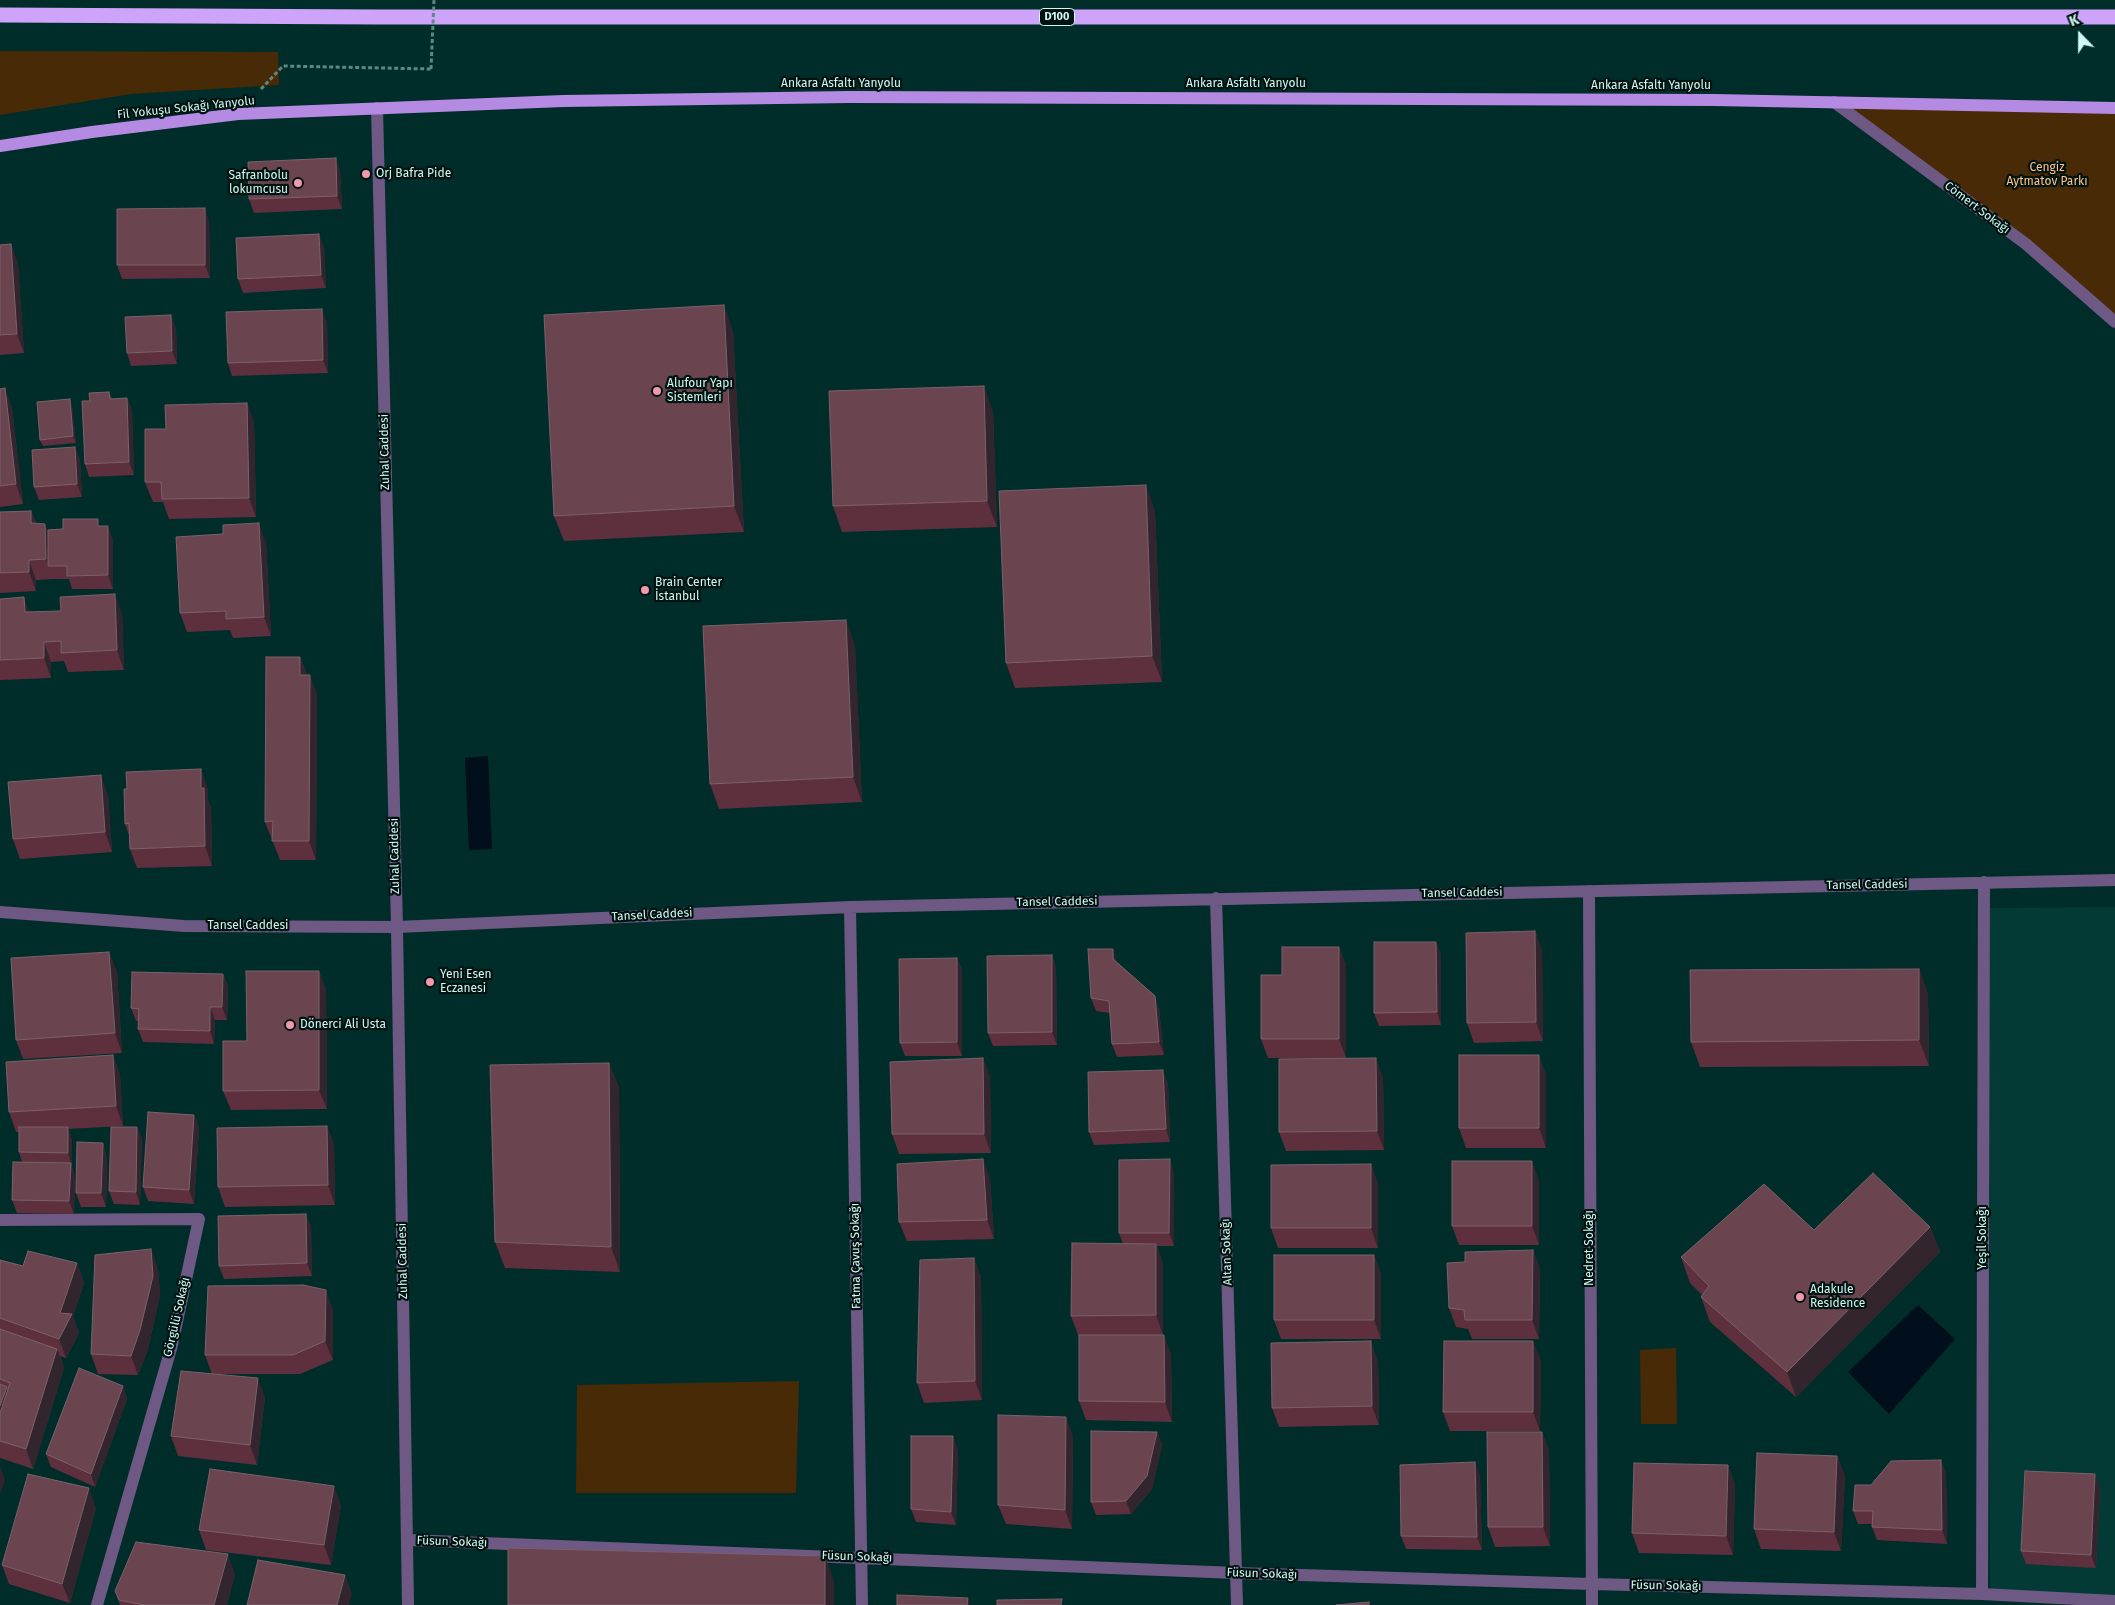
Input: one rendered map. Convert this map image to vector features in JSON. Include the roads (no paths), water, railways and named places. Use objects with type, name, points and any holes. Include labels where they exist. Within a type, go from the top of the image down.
[{"type":"highway","name":"D100","points":[[0,15],[379,17],[2115,17]]},
{"type":"main road","name":"Ankara Asfaltı Yanyolu","points":[[377,108],[563,101],[850,97],[1715,100],[2115,108]]},
{"type":"main road","name":"Fil Yokuşu Sokağı Yanyolu","points":[[0,146],[92,132],[238,114],[377,108]]},
{"type":"street","name":"Cömert Sokağı","points":[[1834,102],[2026,244],[2115,322]]},
{"type":"street","name":"Zuhal Caddesi","points":[[377,108],[397,927],[408,1605]]},
{"type":"street","name":"Tansel Caddesi","points":[[0,912],[184,926],[397,927],[850,907],[2115,880]]},
{"type":"street","name":"Yeşil Sokağı","points":[[1982,1594],[1984,882]]},
{"type":"street","name":"Nedret Sokağı","points":[[1589,891],[1592,1605]]},
{"type":"street","name":"Altan Sokağı","points":[[1216,898],[1237,1605]]},
{"type":"street","name":"Fatma Çavuş Sokağı","points":[[850,907],[862,1605]]},
{"type":"street","name":"Görgülü Sokağı","points":[[0,1220],[199,1219],[172,1345],[97,1605]]},
{"type":"street","name":"Füsun Sokağı","points":[[408,1540],[1236,1573],[1982,1594],[2115,1601]]},
{"type":"water","points":[[488,756],[492,849],[469,850],[465,758]]},
{"type":"water","points":[[1918,1305],[1955,1339],[1889,1414],[1848,1372]]},
{"type":"place","name":"Orj Bafra Pide","points":[[366,174]]},
{"type":"place","name":"Safranbolu lokumcusu","points":[[298,183]]},
{"type":"place","name":"Alufour Yapı Sistemleri","points":[[657,391]]},
{"type":"place","name":"Brain Center İstanbul","points":[[645,590]]},
{"type":"place","name":"Yeni Esen Eczanesi","points":[[430,982]]},
{"type":"place","name":"Dönerci Ali Usta","points":[[290,1025]]},
{"type":"place","name":"Adakule Residence","points":[[1800,1297]]},
{"type":"park label","name":"Cengiz Aytmatov Parkı","points":[[2047,175]]}]
